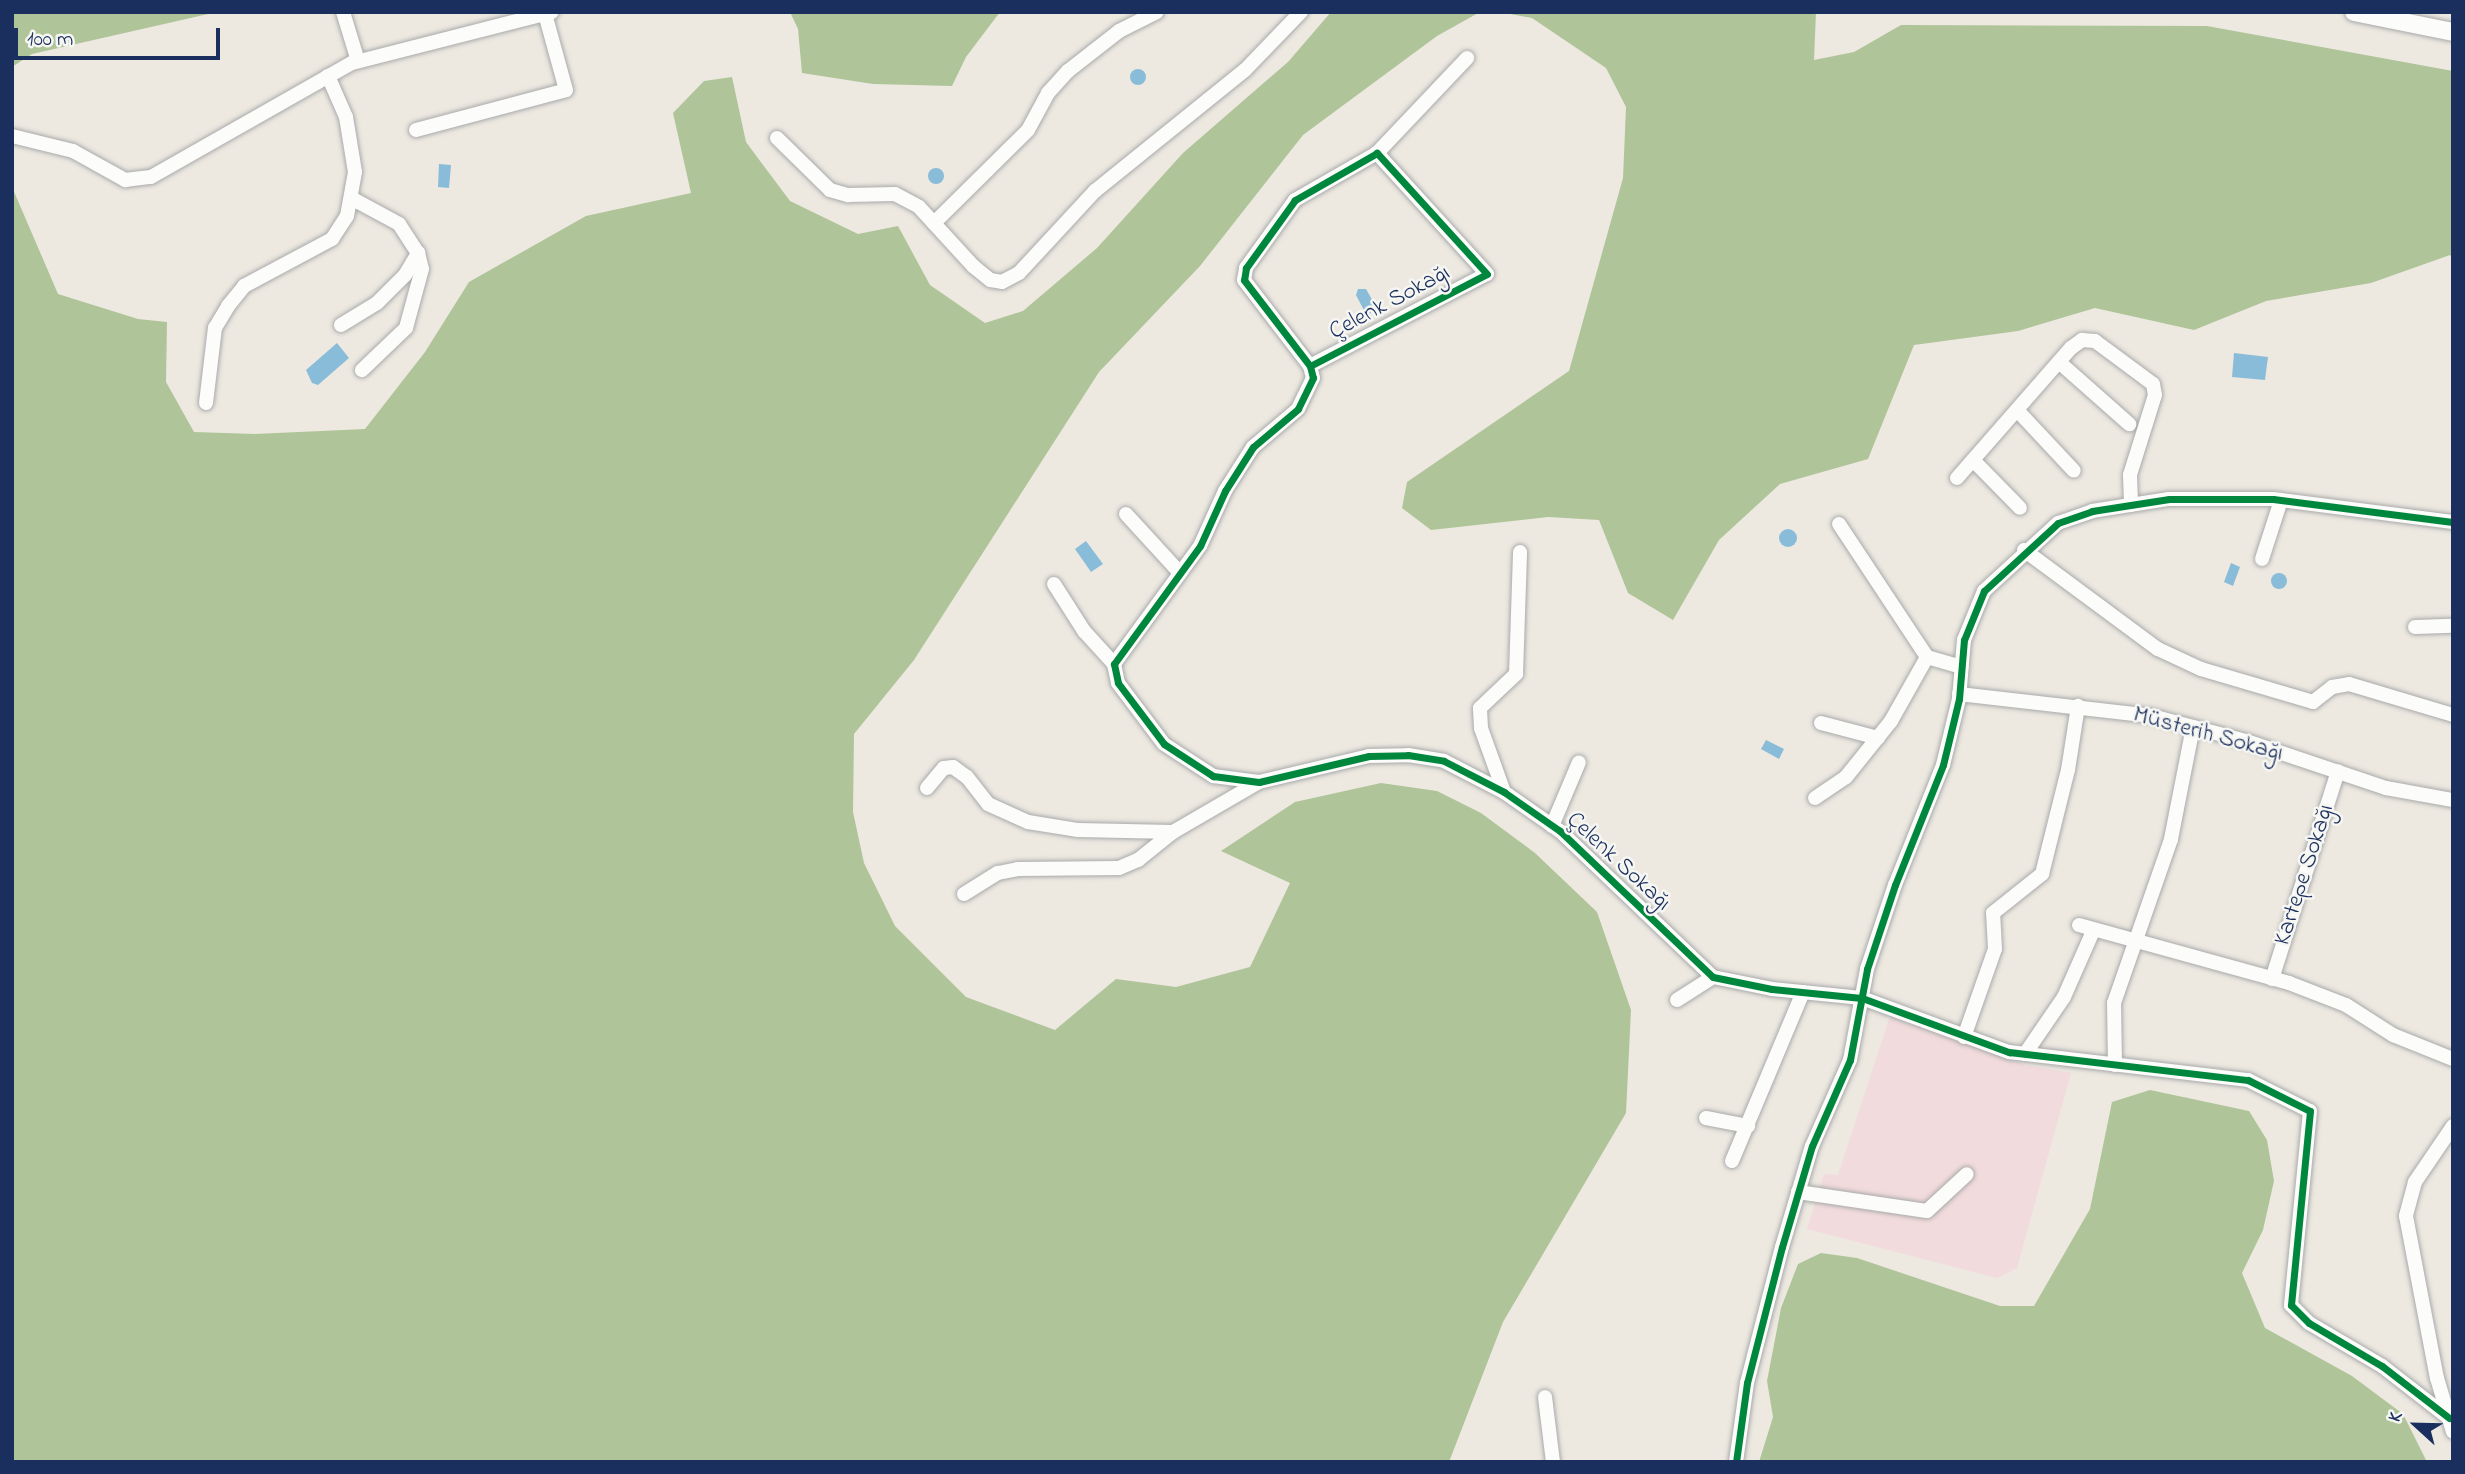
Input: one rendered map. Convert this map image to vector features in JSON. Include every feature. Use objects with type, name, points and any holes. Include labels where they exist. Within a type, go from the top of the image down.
[{"type":"street","points":[[343,12],[358,61]]},
{"type":"street","points":[[934,223],[1028,130],[1048,93],[1068,71],[1119,31],[1157,12]]},
{"type":"street","points":[[777,138],[830,190],[848,195],[895,194],[919,207],[990,280],[1002,282],[1019,273],[1095,191],[1244,70],[1301,12]]},
{"type":"street","points":[[2354,12],[2453,32]]},
{"type":"street","points":[[12,136],[73,151],[125,180],[151,177],[358,61],[548,13],[566,90],[416,130]]},
{"type":"street","name":"Çelenk Sokağı","points":[[1114,664],[1200,546],[1225,491],[1253,447],[1298,410],[1314,379],[1310,366],[1244,280],[1246,268],[1295,200],[1377,153],[1467,58]]},
{"type":"street","points":[[206,404],[215,328],[228,306],[244,286],[332,239],[347,216],[355,172],[346,117],[328,76]]},
{"type":"street","name":"Çelenk Sokağı","points":[[1310,366],[1487,274],[1377,153]]},
{"type":"street","points":[[351,198],[389,215],[418,253],[422,269],[418,298],[406,328],[362,370]]},
{"type":"street","points":[[341,325],[377,303],[405,275],[418,253]]},
{"type":"street","points":[[1957,478],[2059,362],[2082,340],[2095,341],[2153,384],[2155,395],[2130,475],[2131,505]]},
{"type":"street","points":[[2059,362],[2129,424]]},
{"type":"street","points":[[2017,410],[2074,471]]},
{"type":"street","points":[[1973,460],[2020,508]]},
{"type":"street","points":[[1736,1462],[1747,1383],[1798,1192],[1812,1146],[1850,1060],[1867,969],[1895,885],[1943,765],[1959,694],[1965,640],[1984,591],[2024,550],[2058,523],[2092,511],[2169,499],[2281,500],[2453,522]]},
{"type":"street","points":[[2262,559],[2281,500]]},
{"type":"street","points":[[1126,514],[1180,573]]},
{"type":"street","points":[[1839,524],[1927,657],[1962,667]]},
{"type":"street","points":[[2024,550],[2158,649],[2201,668],[2313,702],[2332,687],[2349,684],[2453,715]]},
{"type":"street","points":[[1504,792],[1481,728],[1480,708],[1516,674],[1520,552]]},
{"type":"street","name":"Çelenk Sokağı","points":[[1054,584],[1084,631],[1114,664],[1118,683],[1164,744],[1213,776],[1259,782]]},
{"type":"street","points":[[2415,627],[2453,626]]},
{"type":"street","points":[[1815,798],[1846,777],[1878,738],[1927,657]]},
{"type":"street","name":"Müsterih Sokağı","points":[[1959,694],[2152,716],[2338,771],[2386,788],[2453,800]]},
{"type":"street","points":[[1964,1037],[1995,949],[1993,913],[2042,874],[2068,769],[2078,706]]},
{"type":"street","points":[[1821,723],[1878,738]]},
{"type":"street","points":[[2115,1065],[2114,1003],[2171,839],[2193,727]]},
{"type":"street","name":"Çelenk Sokağı","points":[[964,894],[998,873],[1018,869],[1118,868],[1138,860],[1173,832],[1259,782],[1369,756],[1408,755],[1444,761],[1504,792],[1552,826],[1713,976]]},
{"type":"street","points":[[1552,826],[1579,762]]},
{"type":"street","points":[[927,788],[944,768],[953,767],[967,776],[988,804],[1028,822],[1078,830],[1173,832]]},
{"type":"street","name":"Kartepe Sokağı","points":[[2272,979],[2338,771]]},
{"type":"street","points":[[2025,1054],[2064,997],[2087,927],[2272,979],[2346,1005],[2393,1035],[2453,1059]]},
{"type":"street","points":[[1677,1000],[1713,976],[1803,992],[1862,998],[1964,1037],[2025,1054],[2248,1080],[2310,1111],[2291,1305],[2309,1323],[2382,1366],[2451,1425]]},
{"type":"street","points":[[1732,1161],[1803,992]]},
{"type":"street","points":[[1706,1118],[1748,1126]]},
{"type":"street","points":[[2451,1425],[2406,1216],[2415,1182],[2453,1126]]},
{"type":"street","points":[[1798,1192],[1927,1211],[1967,1174]]},
{"type":"street","points":[[1545,1396],[1553,1462]]},
{"type":"shaded area","points":[[1890,1016],[2025,1065],[2071,1073],[2017,1268],[1997,1278],[1807,1229],[1824,1174],[1838,1175]]},
{"type":"green space","points":[[12,12],[217,12],[32,54],[12,67]]},
{"type":"green space","points":[[790,12],[1000,12],[966,57],[952,86],[873,84],[802,73],[798,29]]},
{"type":"green space","points":[[1331,12],[1480,12],[1437,36],[1303,135],[1200,266],[1099,372],[914,660],[854,734],[853,812],[864,863],[895,926],[966,997],[1055,1030],[1116,979],[1176,987],[1250,967],[1290,883],[1221,851],[1295,802],[1381,783],[1437,791],[1481,813],[1535,853],[1597,912],[1631,1010],[1626,1113],[1503,1322],[1449,1462],[14,1462],[12,187],[58,294],[138,319],[167,322],[166,382],[194,432],[255,434],[365,429],[425,352],[469,282],[586,216],[691,193],[673,113],[704,81],[732,77],[746,142],[790,201],[858,234],[898,226],[930,285],[985,323],[1023,311],[1097,248],[1183,153],[1288,62]]},
{"type":"green space","points":[[1500,12],[1816,12],[1814,60],[1854,52],[1901,25],[2207,26],[2453,71],[2453,258],[2450,255],[2371,283],[2266,301],[2194,330],[2095,308],[2018,331],[1914,345],[1868,459],[1780,484],[1719,540],[1673,620],[1628,593],[1599,520],[1548,517],[1431,530],[1402,508],[1407,482],[1569,371],[1623,178],[1626,107],[1606,68],[1532,18]]},
{"type":"green space","points":[[2150,1090],[2249,1111],[2267,1140],[2274,1181],[2263,1230],[2242,1273],[2265,1328],[2352,1376],[2403,1414],[2427,1462],[1759,1462],[1773,1417],[1767,1381],[1781,1308],[1798,1264],[1821,1253],[1857,1258],[2000,1306],[2034,1306],[2090,1209],[2112,1102]]},
{"type":"water","points":[[1138,69],[1144,71],[1144,83],[1138,85],[1132,83],[1130,77],[1132,71]]},
{"type":"water","points":[[439,164],[451,165],[449,188],[438,187]]},
{"type":"water","points":[[936,168],[942,170],[942,182],[936,184],[930,182],[928,176],[930,170]]},
{"type":"water","points":[[1358,289],[1366,289],[1379,312],[1372,310],[1368,318],[1356,295]]},
{"type":"water","points":[[337,343],[349,358],[318,385],[312,383],[306,370]]},
{"type":"water","points":[[2234,353],[2268,357],[2265,380],[2232,377]]},
{"type":"water","points":[[1788,529],[1794,532],[1797,538],[1794,544],[1788,547],[1782,544],[1779,538],[1782,532]]},
{"type":"water","points":[[1086,541],[1103,564],[1091,572],[1075,549]]},
{"type":"water","points":[[2231,563],[2240,567],[2233,586],[2224,582]]},
{"type":"water","points":[[2279,573],[2287,581],[2279,589],[2271,581]]},
{"type":"water","points":[[1766,740],[1784,749],[1779,759],[1761,749]]},
{"type":"cycle path","points":[[1310,366],[1487,274],[1377,153],[1295,200],[1246,268],[1244,280],[1310,366],[1313,378],[1298,409],[1253,447],[1225,491],[1200,546],[1114,664],[1118,683],[1164,744],[1213,776],[1259,782],[1369,756],[1408,755],[1444,761],[1504,792],[1560,831],[1713,977],[1772,989],[1862,998],[2009,1052],[2248,1080],[2310,1111],[2291,1305],[2309,1323],[2382,1366],[2449,1418]]},
{"type":"cycle path","points":[[1736,1462],[1747,1383],[1782,1247],[1812,1146],[1850,1060],[1867,969],[1895,885],[1943,765],[1959,699],[1964,640],[1984,591],[2058,523],[2092,511],[2169,499],[2273,499],[2453,522]]}]
